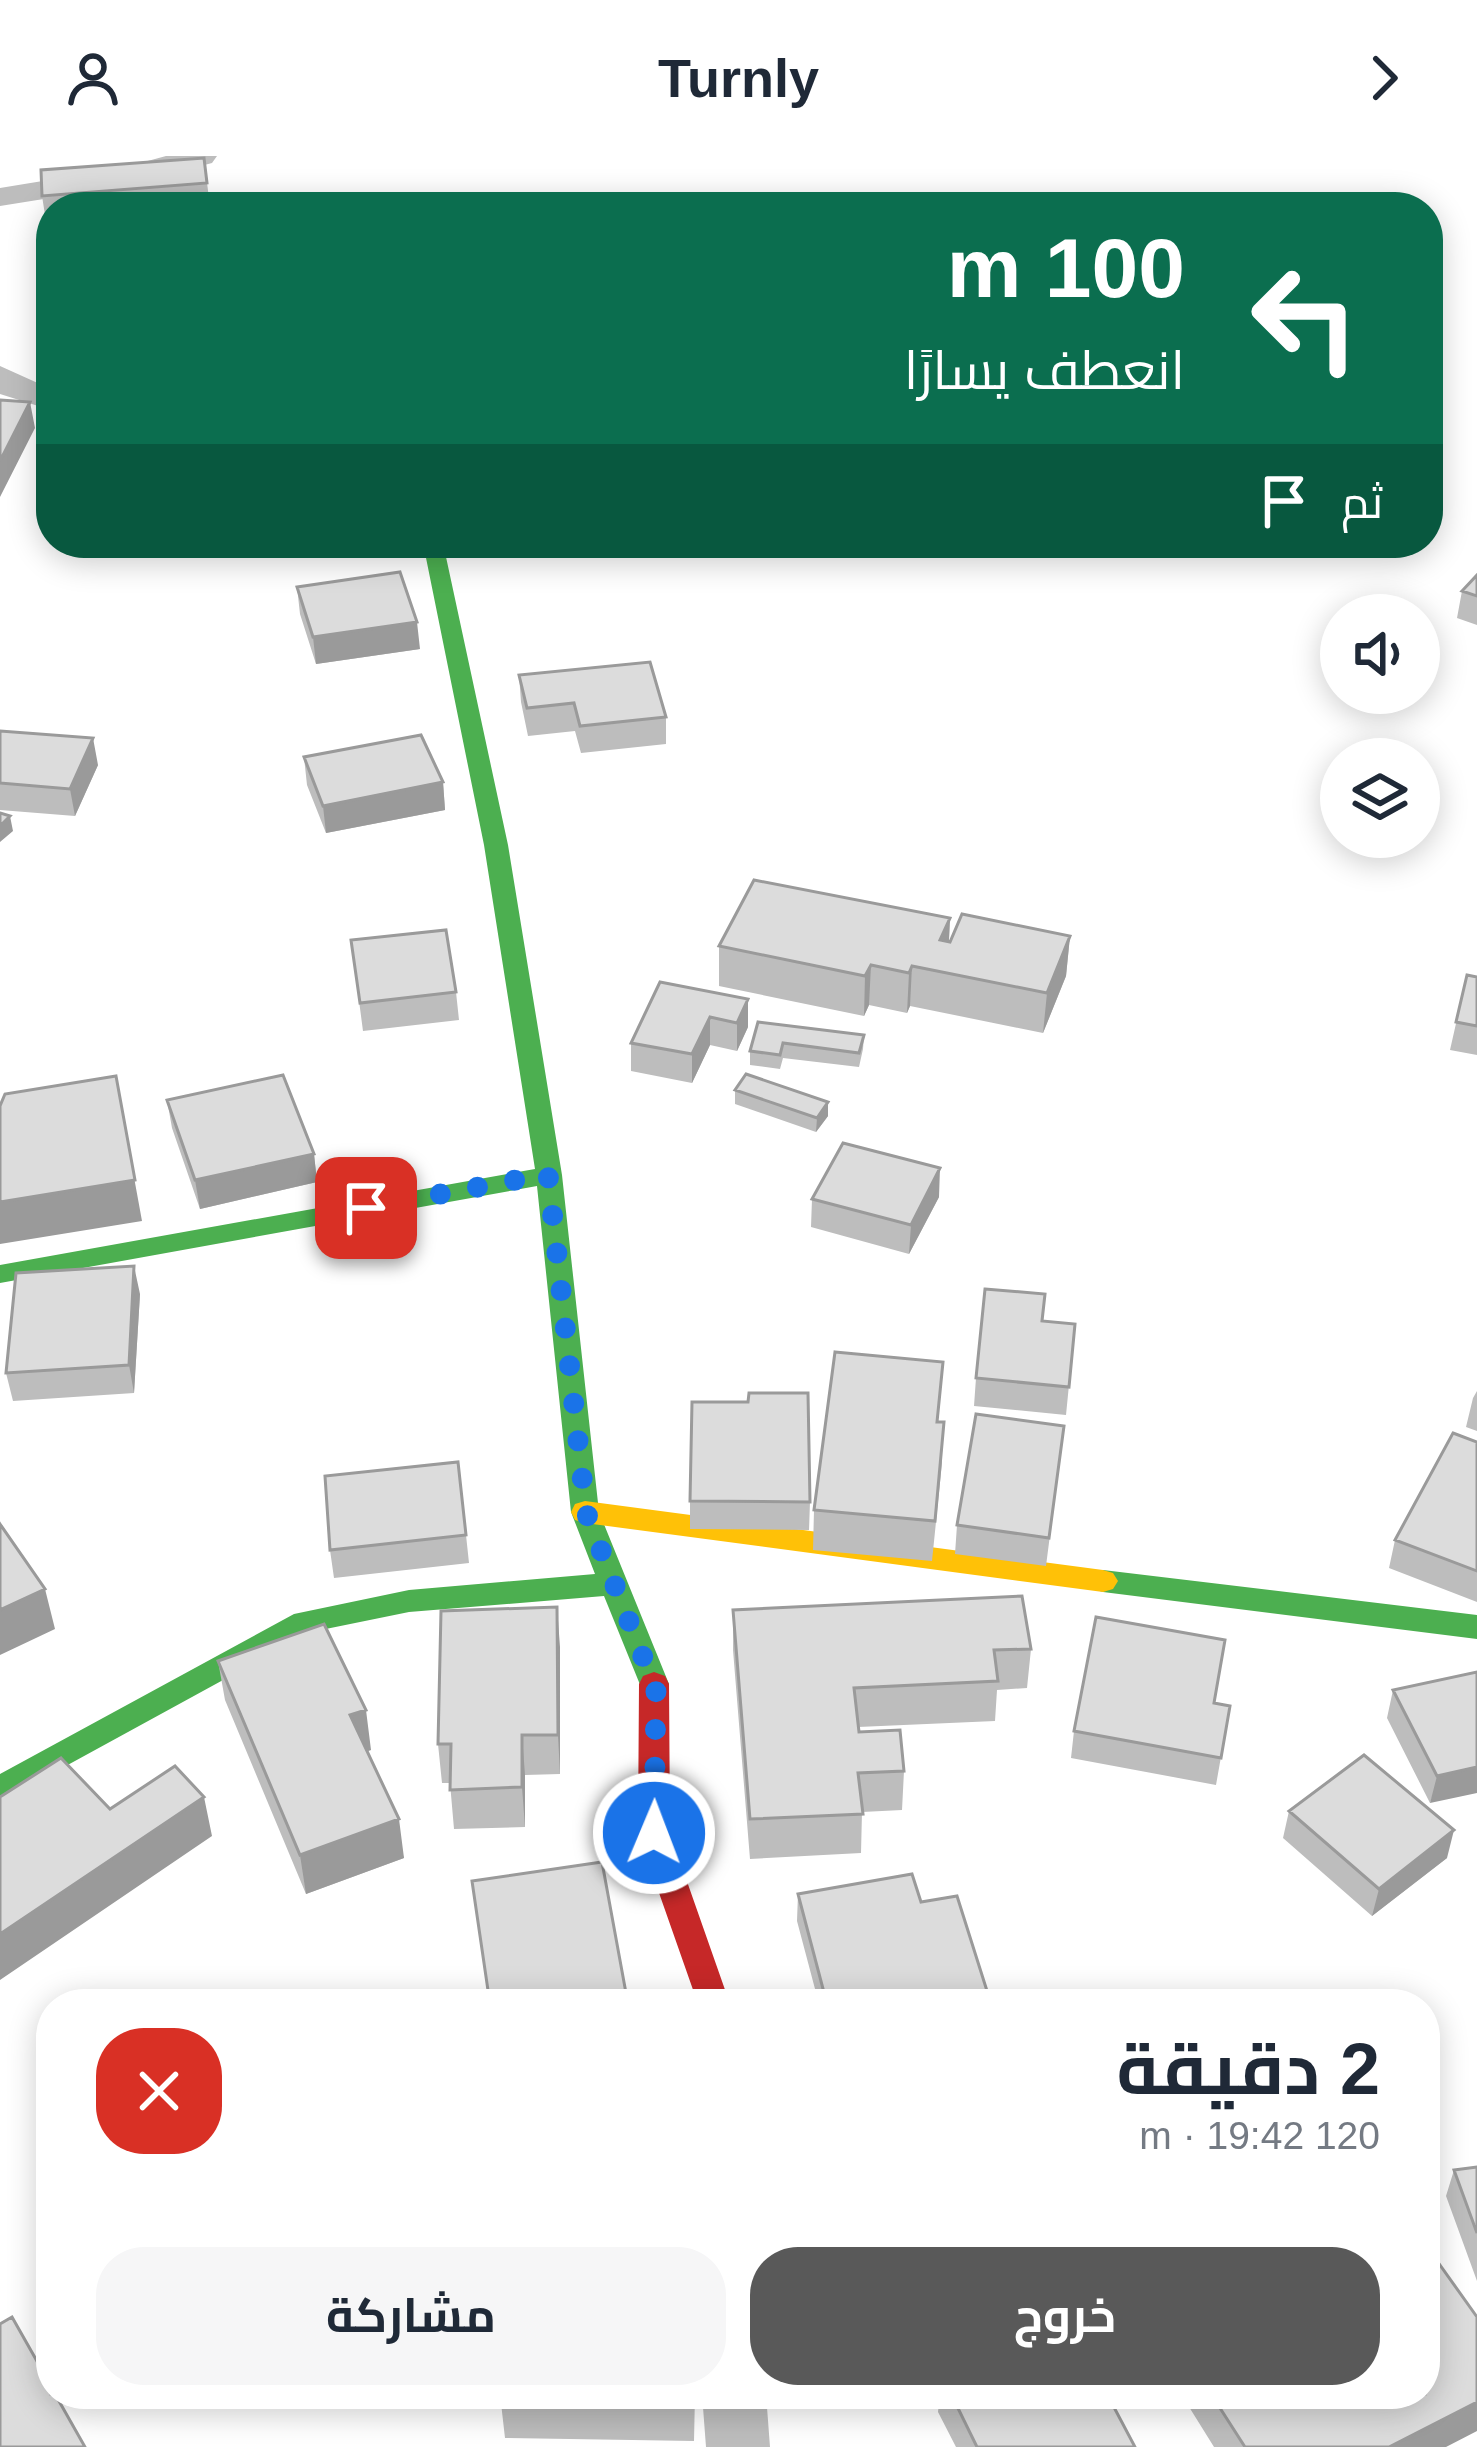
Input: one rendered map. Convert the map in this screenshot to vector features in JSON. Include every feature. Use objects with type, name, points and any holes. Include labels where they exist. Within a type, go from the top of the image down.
[{"type":"street","points":[[0,197],[125,177],[201,156]]},
{"type":"street","points":[[0,376],[9,386],[36,395]]},
{"type":"street","points":[[437,558],[496,845],[548,1174],[586,1512],[656,1690],[654,1833],[709,1989]]},
{"type":"street","points":[[0,1274],[548,1174]]},
{"type":"street","points":[[586,1512],[898,1556],[1477,1627]]},
{"type":"street","points":[[0,1789],[304,1622],[409,1601],[614,1584]]},
{"type":"street","points":[[735,2409],[738,2447]]},
{"type":"building","points":[[204,158],[207,183],[42,192],[41,170]]},
{"type":"building","points":[[0,400],[30,402],[0,461]]},
{"type":"building","points":[[400,572],[417,622],[313,637],[297,587]]},
{"type":"building","points":[[1477,575],[1477,596],[1462,591]]},
{"type":"building","points":[[650,662],[666,717],[580,726],[574,703],[527,708],[519,675]]},
{"type":"building","points":[[0,731],[93,738],[70,789],[0,783]]},
{"type":"building","points":[[421,735],[443,782],[323,806],[304,757]]},
{"type":"building","points":[[754,880],[950,918],[940,940],[950,942],[962,914],[1070,936],[1047,993],[912,966],[909,973],[871,965],[865,976],[719,946]]},
{"type":"building","points":[[446,930],[456,992],[360,1003],[351,940]]},
{"type":"building","points":[[1467,975],[1477,977],[1477,1026],[1456,1022]]},
{"type":"building","points":[[660,982],[748,999],[737,1023],[710,1017],[692,1054],[631,1043]]},
{"type":"building","points":[[758,1022],[864,1035],[859,1053],[783,1043],[780,1055],[750,1051]]},
{"type":"building","points":[[746,1074],[828,1102],[817,1118],[735,1090]]},
{"type":"building","points":[[283,1075],[314,1154],[195,1180],[167,1100]]},
{"type":"building","points":[[116,1076],[135,1180],[0,1202],[0,1106],[5,1094]]},
{"type":"building","points":[[843,1143],[940,1168],[911,1225],[812,1199]]},
{"type":"building","points":[[134,1266],[129,1365],[6,1373],[16,1273]]},
{"type":"building","points":[[985,1289],[1045,1294],[1042,1321],[1075,1324],[1069,1387],[976,1378]]},
{"type":"building","points":[[835,1352],[943,1362],[937,1422],[944,1422],[935,1521],[814,1510]]},
{"type":"building","points":[[749,1393],[808,1393],[810,1502],[690,1501],[692,1402],[748,1402]]},
{"type":"building","points":[[976,1414],[1064,1426],[1049,1538],[957,1525]]},
{"type":"building","points":[[1453,1433],[1477,1442],[1477,1571],[1395,1540]]},
{"type":"building","points":[[458,1462],[466,1535],[330,1550],[325,1476]]},
{"type":"building","points":[[0,1524],[45,1589],[0,1610]]},
{"type":"building","points":[[1022,1596],[1031,1649],[994,1650],[998,1681],[854,1688],[859,1732],[900,1730],[904,1771],[858,1773],[863,1814],[750,1819],[733,1610]]},
{"type":"building","points":[[557,1607],[558,1735],[522,1735],[522,1787],[450,1790],[451,1744],[438,1744],[441,1611]]},
{"type":"building","points":[[1096,1617],[1225,1640],[1214,1703],[1230,1706],[1221,1758],[1074,1731]]},
{"type":"building","points":[[324,1624],[366,1710],[350,1715],[399,1819],[300,1855],[218,1661]]},
{"type":"building","points":[[1477,1672],[1477,1767],[1437,1776],[1393,1690]]},
{"type":"building","points":[[1364,1755],[1454,1830],[1379,1889],[1289,1811]]},
{"type":"building","points":[[61,1758],[110,1809],[175,1766],[204,1797],[0,1934],[0,1797]]},
{"type":"building","points":[[602,1862],[625,1989],[488,1989],[472,1881]]},
{"type":"building","points":[[912,1874],[921,1902],[957,1896],[986,1989],[823,1989],[798,1894]]},
{"type":"building","points":[[1477,2167],[1477,2233],[1454,2170]]},
{"type":"building","points":[[1440,2265],[1477,2317],[1477,2402],[1389,2447],[1245,2447],[1221,2409],[1440,2409]]},
{"type":"building","points":[[12,2317],[36,2359],[36,2409],[63,2409],[85,2447],[0,2447],[0,2324]]},
{"type":"building","points":[[958,2409],[1115,2409],[1135,2447],[977,2447]]},
{"type":"traffic: fast","points":[[436,558],[496,845],[549,1175],[585,1512],[654,1684]]},
{"type":"traffic: fast","points":[[0,1274],[549,1175]]},
{"type":"traffic: fast","points":[[1103,1581],[1477,1627]]},
{"type":"traffic: fast","points":[[0,1789],[304,1622],[409,1601],[614,1584]]},
{"type":"traffic: slow","points":[[585,1512],[1103,1581]]},
{"type":"traffic: jam","points":[[654,1684],[654,1833],[709,1989]]},
{"type":"route","points":[[366,1208],[548,1174],[586,1512],[656,1690],[654,1833]]}]
